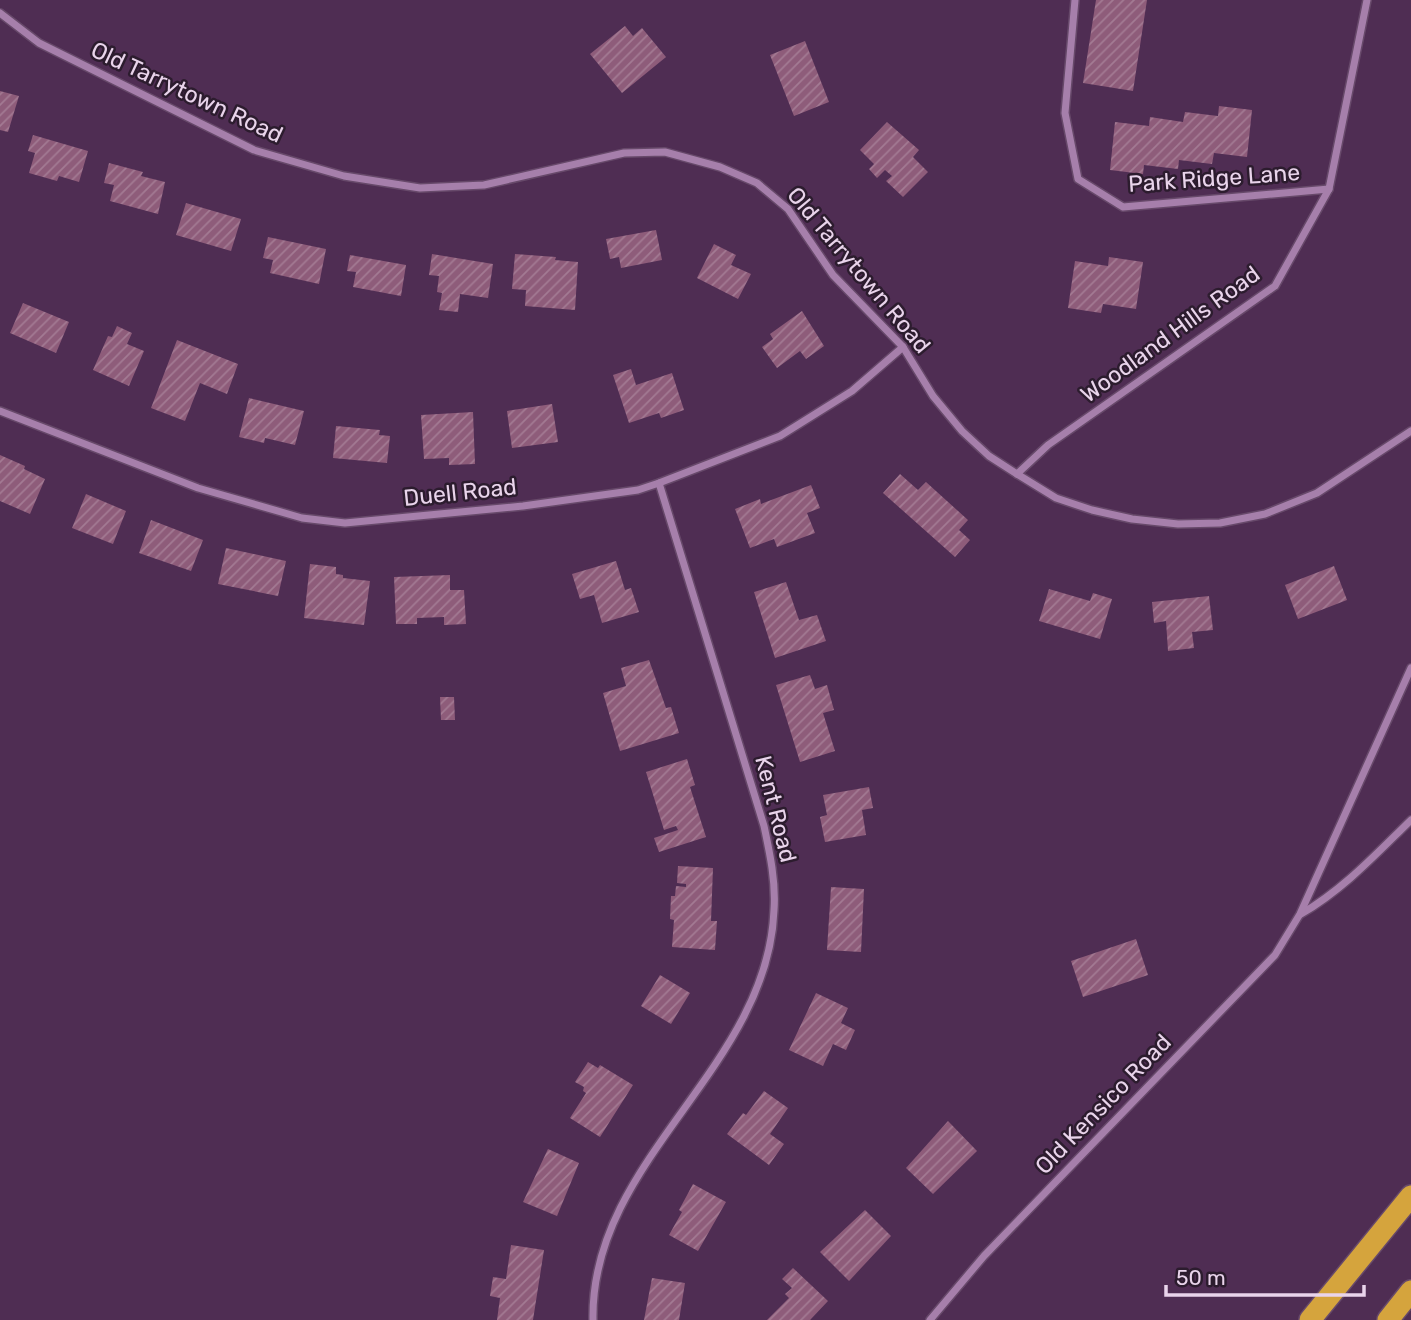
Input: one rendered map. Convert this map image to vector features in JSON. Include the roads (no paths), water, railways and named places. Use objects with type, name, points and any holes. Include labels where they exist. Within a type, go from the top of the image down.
[{"type":"highway","points":[[1310,1320],[1411,1196]]},
{"type":"highway","points":[[1388,1320],[1411,1291]]},
{"type":"street","name":"Park Ridge Lane","points":[[1075,0],[1065,113],[1078,179],[1124,207],[1329,189]]},
{"type":"street","name":"Woodland Hills Road","points":[[1017,474],[1048,445],[1275,286],[1329,189],[1367,0]]},
{"type":"street","name":"Old Tarrytown Road","points":[[0,13],[39,43],[254,150],[344,176],[421,188],[484,185],[624,153],[665,152],[720,167],[757,183],[788,209],[833,275],[903,347],[933,396],[962,432],[989,456],[1056,498],[1105,513],[1178,524],[1220,523],[1265,514],[1317,493],[1411,431]]},
{"type":"street","name":"Duell Road","points":[[0,411],[198,488],[302,518],[345,523],[523,506],[638,490],[780,436],[852,391],[903,347]]},
{"type":"street","name":"Kent Road","points":[[593,1320],[593,1300],[601,1261],[617,1214],[637,1175],[728,1046],[752,1000],[771,941],[775,910],[772,860],[761,815],[659,483]]},
{"type":"street","name":"Old Kensico Road","points":[[930,1320],[1010,1228],[1275,956],[1300,914],[1411,668]]},
{"type":"street","name":"Old Kensico Road","points":[[1300,914],[1331,896],[1350,880],[1411,820]]}]
